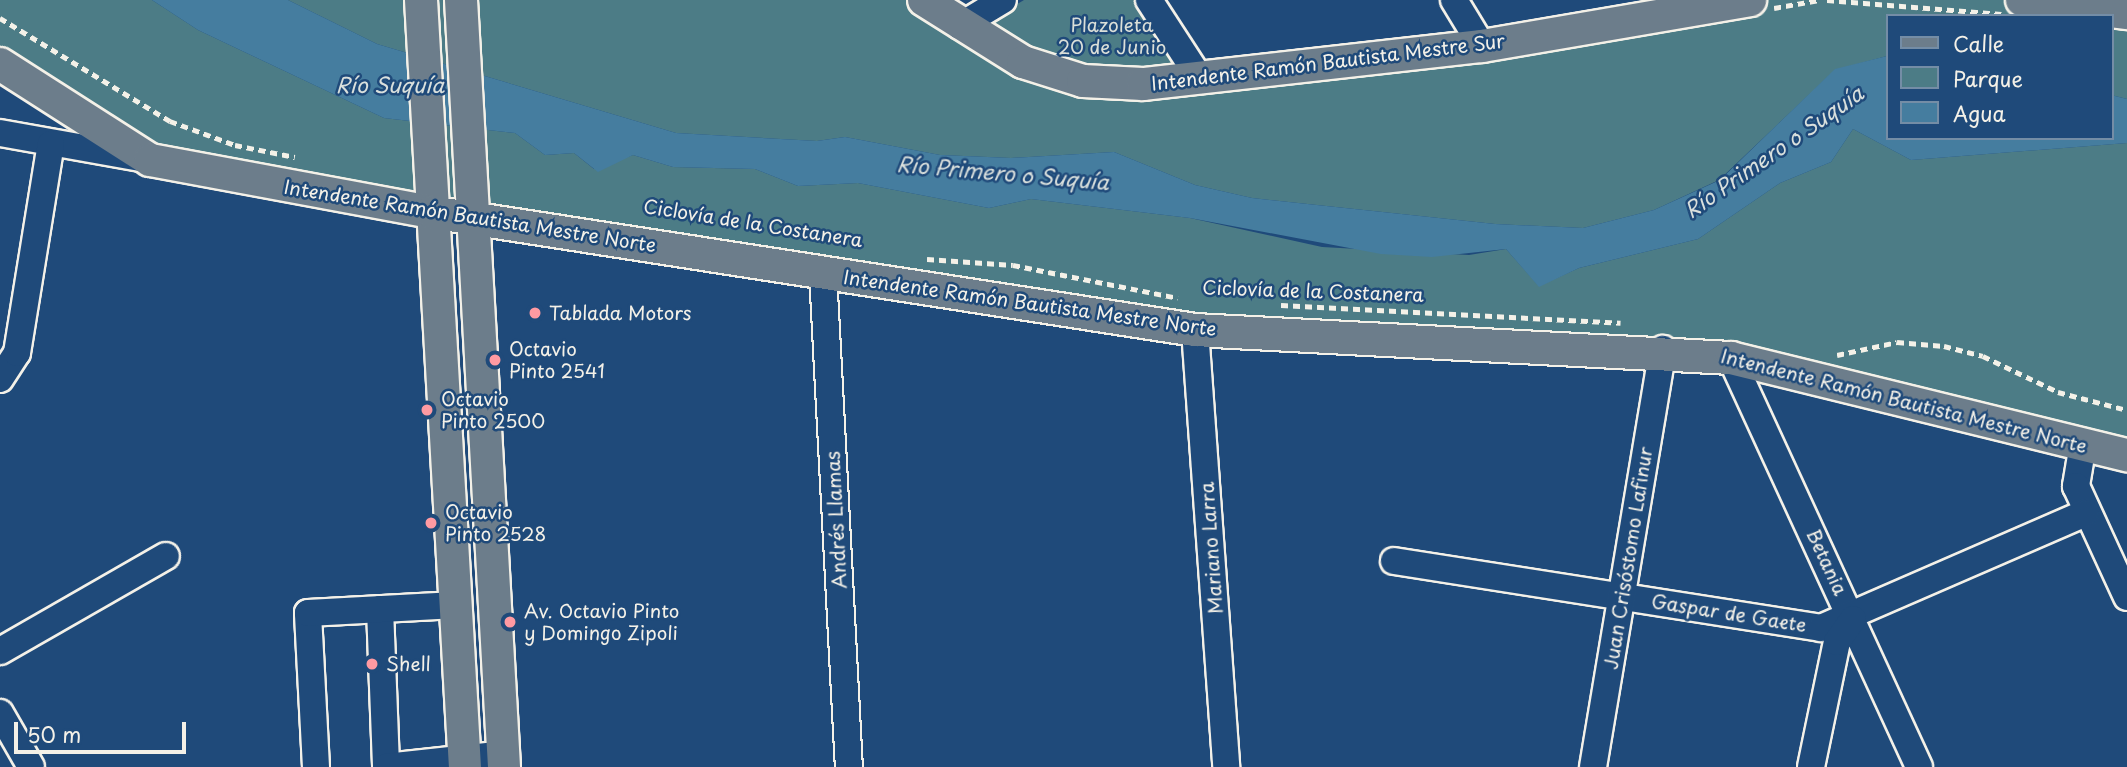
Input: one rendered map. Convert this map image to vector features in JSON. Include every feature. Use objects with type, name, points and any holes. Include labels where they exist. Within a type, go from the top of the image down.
[{"type":"main road","points":[[421,0],[464,763]]},
{"type":"main road","points":[[461,0],[469,205],[503,760]]},
{"type":"main road","name":"Intendente Ramón Bautista Mestre Sur","points":[[924,0],[960,26],[1058,76],[1143,84],[1202,80],[1482,46],[1750,0]]},
{"type":"main road","points":[[2014,7],[2127,13]]},
{"type":"main road","name":"Intendente Ramón Bautista Mestre Norte","points":[[0,64],[150,160],[469,205],[823,273],[1192,315],[1663,349],[1731,358],[2127,455]]},
{"type":"street","points":[[960,26],[1003,0]]},
{"type":"street","points":[[1149,0],[1202,80]]},
{"type":"street","points":[[1454,0],[1482,46]]},
{"type":"street","points":[[0,134],[150,160]]},
{"type":"street","points":[[0,379],[17,353],[51,144]]},
{"type":"street","name":"Andrés Llamas","points":[[823,273],[849,767]]},
{"type":"street","name":"Mariano Larra","points":[[1192,315],[1226,767]]},
{"type":"street","name":"Juan Crisóstomo Lafinur","points":[[1593,767],[1663,349]]},
{"type":"street","name":"Betania","points":[[1731,358],[1919,767]]},
{"type":"street","points":[[2082,444],[2076,486],[2085,513],[2127,597]]},
{"type":"street","name":"Gaspar de Gaete","points":[[1394,561],[1821,628],[1853,619],[2085,513]]},
{"type":"street","points":[[0,651],[166,556]]},
{"type":"street","points":[[316,767],[308,613],[456,605]]},
{"type":"street","points":[[380,609],[386,767],[503,760]]},
{"type":"street","points":[[1811,767],[1837,642],[1853,619]]},
{"type":"street","points":[[0,713],[32,767]]},
{"type":"path","points":[[1827,0],[2014,7]]},
{"type":"path","points":[[0,18],[170,121],[235,145],[303,159]]},
{"type":"path","name":"Ciclovía de la Costanera","points":[[918,259],[1013,265],[1192,315]]},
{"type":"path","name":"Ciclovía de la Costanera","points":[[1266,304],[1627,324]]},
{"type":"path","points":[[1828,356],[1897,342],[1944,346],[1983,356],[2057,392],[2127,410]]},
{"type":"green space","points":[[0,0],[152,0],[198,30],[384,118],[515,133],[545,155],[574,153],[594,169],[633,155],[673,167],[755,169],[798,186],[858,183],[989,208],[1031,199],[1190,218],[1322,247],[1469,255],[1506,249],[1539,286],[1579,268],[1698,239],[1780,183],[1831,162],[1853,129],[1911,160],[2127,143],[2127,455],[1773,366],[1195,330],[150,160],[0,64]]},
{"type":"green space","points":[[288,0],[924,0],[1083,81],[1750,0],[2022,0],[2127,13],[2127,99],[2113,96],[2113,14],[1885,14],[1885,57],[1835,70],[1719,180],[1654,210],[1583,228],[1495,224],[1252,198],[1195,185],[1114,152],[1011,158],[940,155],[845,137],[817,141],[676,133],[377,44]]},
{"type":"green space","name":"Plazoleta 20 de Junio","points":[[1024,0],[1134,0],[1181,73],[1083,70],[978,27]]},
{"type":"water","name":"Río Suquía","points":[[152,0],[288,0],[377,44],[676,133],[817,141],[845,137],[940,155],[1011,158],[1114,152],[1195,185],[1252,198],[1495,224],[1583,228],[1654,210],[1720,180],[1835,69],[1885,56],[1885,140],[2113,140],[2113,96],[2127,99],[2127,143],[1911,160],[1853,129],[1831,162],[1780,183],[1698,239],[1579,268],[1539,287],[1506,249],[1432,257],[1381,254],[1190,218],[1031,199],[989,208],[858,183],[798,186],[755,169],[673,167],[633,155],[598,172],[574,153],[545,155],[515,133],[384,118],[198,30]]},
{"type":"place","name":"Tablada Motors","points":[[535,313]]},
{"type":"place","name":"Octavio Pinto 2541","points":[[495,360]]},
{"type":"place","name":"Octavio Pinto 2500","points":[[427,410]]},
{"type":"place","name":"Octavio Pinto 2528","points":[[431,523]]},
{"type":"place","name":"Av. Octavio Pinto y Domingo Zipoli","points":[[510,622]]},
{"type":"place","name":"Shell","points":[[372,664]]},
{"type":"water label","name":"Río Primero o Suquía","points":[[1773,151]]},
{"type":"water label","name":"Río Primero o Suquía","points":[[1003,172]]}]
